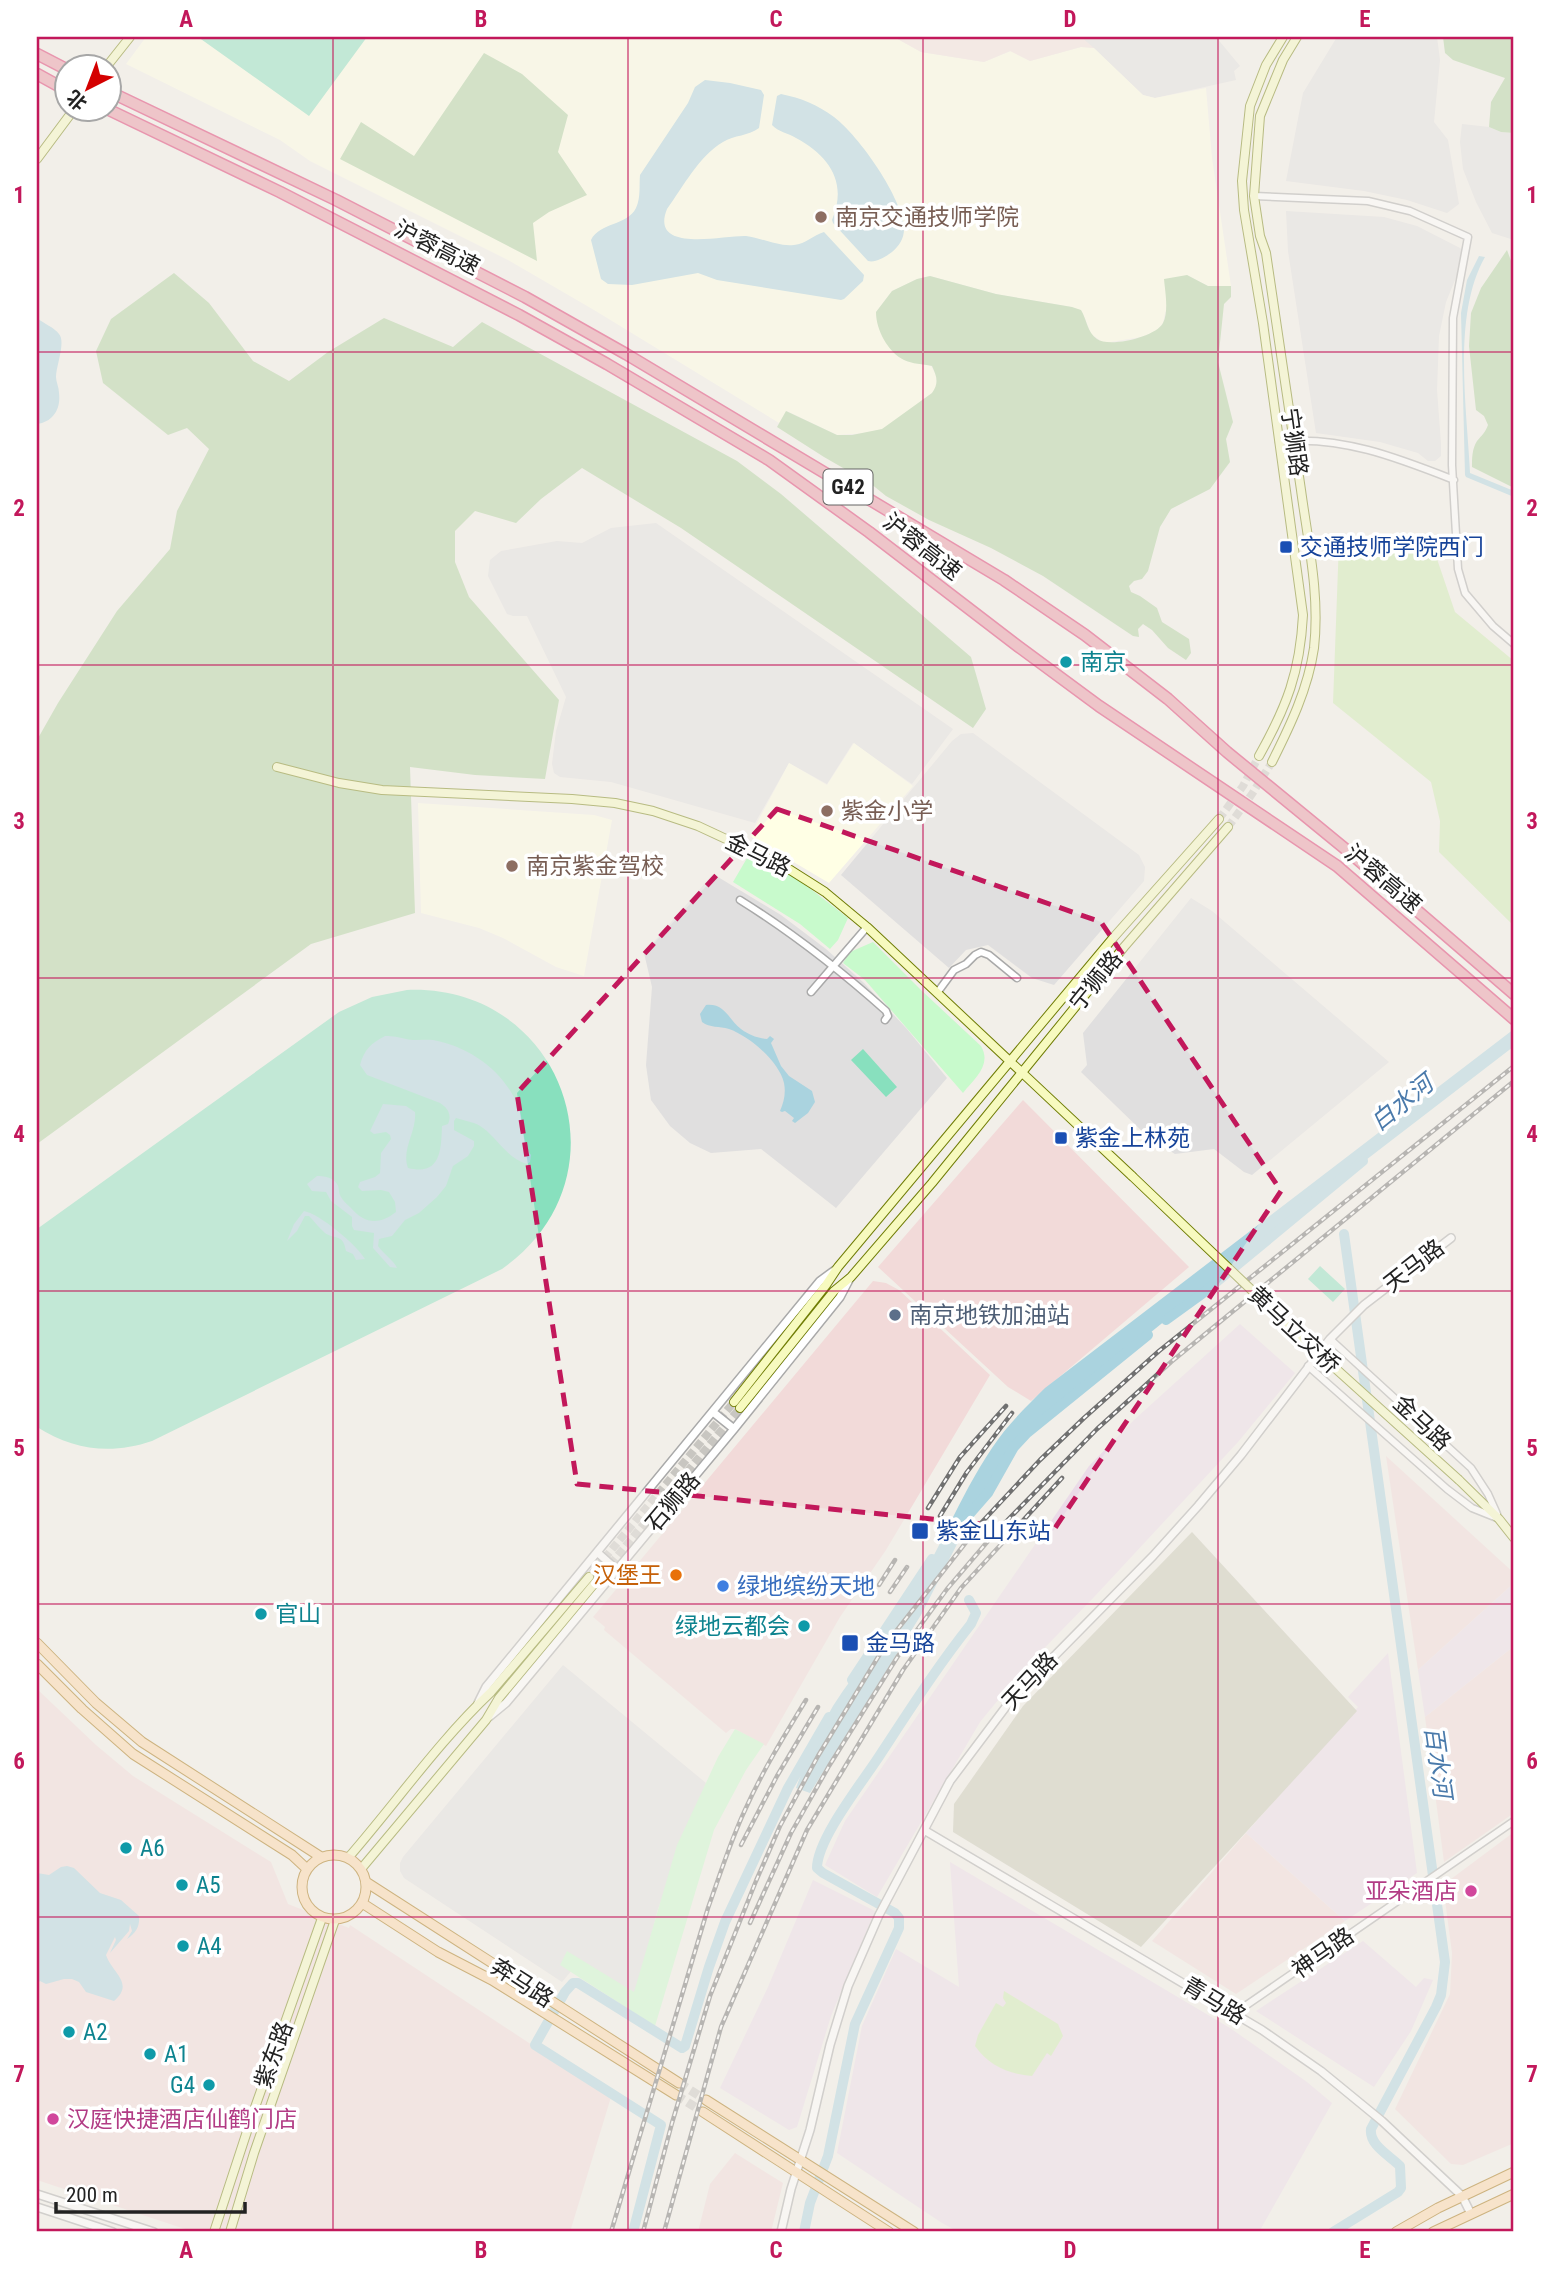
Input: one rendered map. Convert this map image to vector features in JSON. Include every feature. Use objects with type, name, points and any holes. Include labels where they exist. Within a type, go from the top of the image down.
[{"type":"highway","name":"沪蓉高速","points":[[122,98],[336,200],[525,297],[626,354],[1004,580],[1084,635],[1168,699],[1514,994]]},
{"type":"highway","name":"沪蓉高速","points":[[122,116],[280,192],[519,315],[769,460],[869,531],[1099,706],[1337,866],[1514,1019]]},
{"type":"main road","points":[[118,52],[130,37]]},
{"type":"main road","name":"宁狮路","points":[[1259,756],[1279,720],[1293,685],[1303,615],[1242,181],[1250,106],[1266,65],[1283,37]]},
{"type":"main road","name":"宁狮路","points":[[1272,762],[1294,718],[1305,687],[1314,649],[1316,619],[1308,535],[1266,253],[1260,236],[1254,196],[1260,116],[1283,60],[1297,37]]},
{"type":"main road","points":[[37,159],[64,122]]},
{"type":"main road","name":"金马路","points":[[277,767],[339,783],[382,790],[615,803],[653,811],[698,826],[784,866],[825,892],[867,927],[1132,1176]]},
{"type":"main road","name":"宁狮路","points":[[1011,1062],[1113,938],[1219,819]]},
{"type":"main road","name":"宁狮路","points":[[1021,1072],[1228,827]]},
{"type":"main road","name":"石狮路","points":[[1011,1062],[838,1267],[737,1405],[834,1291],[851,1278],[1021,1072]]},
{"type":"main road","name":"黄马立交桥","points":[[1132,1176],[1304,1340],[1459,1480]]},
{"type":"main road","name":"金马路","points":[[1459,1480],[1499,1519],[1514,1538]]},
{"type":"main road","name":"石狮路","points":[[348,1858],[476,1706],[592,1580],[499,1698],[486,1720],[361,1869]]},
{"type":"main road","points":[[37,1643],[96,1703],[142,1742],[321,1857]]},
{"type":"main road","points":[[37,1664],[82,1709],[134,1754],[292,1855],[307,1869]]},
{"type":"main road","points":[[339,1855],[348,1858],[361,1869],[366,1882],[366,1895],[354,1913],[345,1918],[322,1918],[312,1912],[301,1892],[307,1869],[321,1857],[339,1855]]},
{"type":"main road","name":"奔马路","points":[[366,1882],[679,2083]]},
{"type":"main road","name":"奔马路","points":[[362,1903],[438,1952],[492,1980],[676,2095]]},
{"type":"main road","name":"紫东路","points":[[214,2232],[322,1918]]},
{"type":"main road","name":"紫东路","points":[[230,2232],[258,2139],[335,1920]]},
{"type":"main road","points":[[706,2100],[914,2232]]},
{"type":"main road","points":[[703,2112],[889,2232]]},
{"type":"main road","points":[[1396,2232],[1411,2228],[1462,2196],[1514,2172]]},
{"type":"main road","points":[[1433,2232],[1514,2194]]},
{"type":"street","points":[[1254,196],[1368,201],[1410,211],[1468,237],[1453,318],[1452,465],[1458,569],[1465,593],[1493,626],[1514,644]]},
{"type":"street","points":[[1279,442],[1294,440],[1367,448],[1454,480]]},
{"type":"street","points":[[740,900],[834,965],[886,1011],[886,1020]]},
{"type":"street","points":[[811,992],[867,927]]},
{"type":"street","points":[[936,993],[954,970],[981,952],[989,955],[1017,978]]},
{"type":"street","name":"天马路","points":[[781,2232],[839,2015],[861,1955],[879,1915],[950,1781],[1011,1700],[1180,1526],[1241,1455],[1330,1339],[1364,1305],[1451,1238]]},
{"type":"street","name":"石狮路","points":[[476,1706],[486,1687],[820,1281],[838,1267]]},
{"type":"street","name":"石狮路","points":[[486,1720],[506,1703],[734,1429],[840,1297],[851,1278]]},
{"type":"street","name":"金马路","points":[[1330,1339],[1471,1468],[1488,1494],[1499,1519]]},
{"type":"street","name":"金马路","points":[[1308,1366],[1447,1489],[1472,1508],[1499,1519]]},
{"type":"street","points":[[713,1412],[734,1429]]},
{"type":"street","points":[[597,1552],[617,1570]]},
{"type":"street","name":"神马路","points":[[1235,2013],[1514,1821]]},
{"type":"street","name":"青马路","points":[[924,1830],[1235,2013],[1321,2071],[1382,2120],[1462,2196],[1471,2214]]},
{"type":"street","points":[[37,2194],[154,2232]]},
{"type":"street","points":[[37,2207],[113,2232]]},
{"type":"highlighted area","points":[[777,809],[1101,922],[1281,1191],[1053,1531],[577,1484],[517,1093]]},
{"type":"shaded area","name":"南京交通技师学院","points":[[146,37],[894,37],[921,52],[984,62],[1011,51],[1030,61],[1081,47],[1094,48],[1143,95],[1155,98],[1206,88],[1212,158],[1231,286],[1208,286],[1187,275],[1165,313],[1163,323],[1156,331],[1141,337],[1104,343],[1091,334],[1085,318],[1072,307],[996,294],[930,276],[917,279],[892,291],[876,312],[906,361],[931,366],[937,377],[932,393],[894,422],[867,433],[837,435],[787,411],[779,423],[508,260],[310,161],[280,140],[126,64]]},
{"type":"shaded area","points":[[894,37],[1081,37],[1094,48],[1081,47],[1030,61],[1010,51],[984,62],[921,52]]},
{"type":"shaded area","points":[[1081,37],[1216,37],[1240,66],[1234,71],[1236,80],[1155,98],[1143,95]]},
{"type":"shaded area","points":[[1337,37],[1437,37],[1440,60],[1434,122],[1448,140],[1459,204],[1447,213],[1407,200],[1364,191],[1286,181],[1303,93]]},
{"type":"shaded area","points":[[1462,124],[1514,133],[1514,240],[1492,233],[1476,202],[1463,169],[1460,142]]},
{"type":"shaded area","points":[[1286,211],[1384,217],[1417,226],[1464,252],[1446,302],[1439,336],[1437,390],[1441,456],[1435,461],[1428,461],[1418,453],[1380,442],[1316,433],[1288,251]]},
{"type":"shaded area","points":[[656,523],[953,729],[912,784],[853,743],[827,784],[789,763],[755,823],[611,782],[560,777],[554,773],[552,764],[556,731],[566,697],[527,616],[507,614],[488,576],[490,560],[501,551],[557,541],[582,543],[611,528]]},
{"type":"shaded area","points":[[973,733],[1139,855],[1145,867],[1144,881],[1054,985],[1032,978],[988,945],[966,950],[949,968],[841,875],[952,741],[961,734]]},
{"type":"shaded area","name":"紫金小学","points":[[854,743],[913,786],[829,883],[750,836],[789,763],[827,785]]},
{"type":"shaded area","name":"南京紫金驾校","points":[[418,803],[594,815],[612,820],[584,976],[556,967],[479,928],[421,913]]},
{"type":"shaded area","points":[[713,874],[781,915],[826,949],[864,983],[907,1029],[947,1078],[836,1208],[761,1149],[711,1153],[690,1143],[670,1126],[651,1100],[646,1065],[652,987],[644,953]]},
{"type":"shaded area","points":[[1191,898],[1212,911],[1389,1062],[1252,1175],[1214,1149],[1175,1154],[1148,1137],[1081,1072],[1087,1065],[1083,1033]]},
{"type":"shaded area","points":[[1023,1100],[1189,1267],[1031,1401],[1008,1387],[878,1267]]},
{"type":"shaded area","name":"绿地云都会","points":[[873,1281],[886,1283],[899,1290],[990,1375],[886,1550],[840,1617],[766,1746],[735,1729],[726,1733],[604,1630],[605,1627],[593,1617]]},
{"type":"shaded area","points":[[1240,1324],[1295,1373],[1238,1442],[1022,1671],[980,1722],[877,1897],[825,1865],[845,1821],[1089,1466],[1134,1420]]},
{"type":"shaded area","points":[[1386,1456],[1514,1573],[1514,1583],[1418,1670]]},
{"type":"shaded area","points":[[1192,1532],[1357,1711],[1141,1947],[953,1832],[954,1804],[1023,1706]]},
{"type":"shaded area","points":[[1514,1583],[1514,1646],[1425,1717],[1418,1670]]},
{"type":"shaded area","points":[[1514,1646],[1514,1813],[1444,1862],[1425,1717]]},
{"type":"shaded area","points":[[1388,1653],[1417,1873],[1345,1921],[1246,1833],[1358,1707],[1348,1697]]},
{"type":"shaded area","points":[[563,1665],[706,1783],[658,1909],[635,1996],[572,1970],[562,1982],[404,1878],[400,1871],[403,1857]]},
{"type":"shaded area","points":[[37,1689],[133,1776],[271,1862],[288,1904],[349,1928],[350,1925],[611,2097],[570,2232],[194,2232],[37,2180]]},
{"type":"shaded area","points":[[1514,1832],[1514,2143],[1463,2165],[1451,2164],[1395,2109],[1450,1994],[1452,1953],[1443,1885]]},
{"type":"shaded area","points":[[1246,1833],[1345,1921],[1236,1994],[1152,1941]]},
{"type":"shaded area","points":[[950,1862],[1230,2028],[1307,2082],[1332,2103],[1259,2232],[959,2232],[837,2153],[862,2026],[896,1949],[959,1987]]},
{"type":"shaded area","points":[[813,1880],[875,1911],[831,2016],[797,2127],[789,2130],[720,2088],[768,1987]]},
{"type":"shaded area","points":[[1363,1941],[1416,1987],[1424,1978],[1433,1980],[1411,2031],[1374,2087],[1256,2011]]},
{"type":"shaded area","points":[[735,2153],[783,2183],[771,2232],[698,2232],[710,2184]]},
{"type":"green space","points":[[198,37],[367,37],[309,116]]},
{"type":"green space","points":[[1443,37],[1514,37],[1514,133],[1489,127],[1491,102],[1505,78],[1453,60],[1445,53]]},
{"type":"green space","points":[[484,53],[522,74],[568,115],[558,152],[587,195],[549,212],[533,223],[537,261],[340,159],[361,122],[414,156]]},
{"type":"green space","points":[[1507,250],[1514,269],[1514,488],[1472,467],[1474,447],[1488,425],[1484,416],[1476,410],[1469,346],[1471,313],[1481,288]]},
{"type":"green space","points":[[174,273],[209,303],[253,361],[289,381],[328,352],[384,318],[453,347],[482,322],[737,461],[781,494],[971,657],[986,709],[973,728],[681,528],[582,468],[541,499],[516,523],[475,511],[455,531],[455,562],[469,597],[559,700],[545,779],[475,775],[410,767],[415,913],[311,944],[37,1144],[37,740],[117,611],[170,549],[177,511],[209,449],[187,428],[168,435],[103,383],[96,351],[111,319]]},
{"type":"green space","points":[[1187,275],[1208,286],[1231,286],[1231,297],[1224,304],[1218,362],[1233,422],[1226,439],[1230,462],[1210,489],[1171,509],[1160,527],[1148,571],[1142,579],[1129,586],[1131,592],[1157,608],[1162,622],[1189,639],[1191,653],[1186,660],[1168,648],[1143,624],[1138,629],[1139,637],[1133,636],[1043,576],[886,496],[860,475],[824,457],[777,427],[786,411],[837,435],[882,429],[932,393],[936,380],[932,366],[904,360],[893,352],[878,326],[876,312],[892,291],[917,279],[930,276],[996,294],[1072,307],[1081,310],[1089,329],[1097,339],[1121,342],[1142,337],[1159,328],[1166,313],[1164,279]]},
{"type":"green space","points":[[1339,541],[1435,553],[1455,612],[1514,661],[1514,926],[1439,852],[1440,821],[1431,782],[1333,703]]},
{"type":"green space","points":[[750,853],[785,869],[848,918],[838,940],[830,949],[800,924],[733,882]]},
{"type":"green space","points":[[873,942],[981,1046],[985,1059],[983,1065],[963,1093],[865,980],[843,963],[850,952]]},
{"type":"green space","points":[[407,990],[462,997],[507,1018],[541,1052],[562,1093],[571,1139],[564,1186],[542,1231],[502,1269],[152,1441],[122,1448],[93,1448],[64,1441],[37,1427],[37,1229],[339,1012],[372,997]]},
{"type":"green space","points":[[863,1049],[897,1087],[886,1097],[851,1060]]},
{"type":"green space","points":[[1320,1266],[1345,1289],[1333,1302],[1308,1279]]},
{"type":"green space","points":[[735,1729],[764,1744],[746,1770],[714,1830],[655,2026],[560,1965],[567,1951],[634,1992],[677,1845],[718,1757]]},
{"type":"green space","points":[[1004,1991],[1058,2024],[1063,2036],[1051,2056],[1047,2053],[1032,2076],[1000,2068],[975,2046],[978,2035],[996,2003],[1003,2007],[1006,2003],[1003,1998]]},
{"type":"water","points":[[705,80],[761,90],[764,95],[759,128],[723,142],[706,155],[667,209],[664,223],[669,232],[678,237],[692,239],[746,236],[776,244],[794,245],[824,232],[864,275],[863,281],[844,299],[717,280],[698,273],[632,285],[608,284],[601,279],[591,240],[601,230],[632,214],[639,196],[640,175],[688,103],[695,87]]},
{"type":"water","points":[[781,94],[809,102],[834,117],[855,138],[878,168],[902,216],[903,236],[895,250],[877,260],[868,261],[833,223],[838,194],[836,182],[826,162],[808,145],[772,125],[777,96]]},
{"type":"water","points":[[1479,256],[1485,257],[1468,306],[1465,334],[1470,473],[1514,491],[1514,497],[1465,475],[1461,313],[1467,280]]},
{"type":"water","points":[[37,318],[57,332],[61,338],[61,348],[56,377],[59,404],[52,418],[37,424]]},
{"type":"water","points":[[706,1005],[718,1006],[750,1035],[767,1039],[770,1036],[774,1039],[771,1043],[781,1066],[789,1076],[812,1091],[815,1102],[808,1113],[795,1123],[792,1121],[794,1118],[785,1111],[780,1111],[785,1087],[776,1066],[762,1050],[745,1037],[729,1029],[702,1022],[700,1014]]},
{"type":"water","name":"白水河","points":[[1514,1029],[1513,1047],[1323,1193],[1030,1430],[1002,1462],[982,1495],[921,1615],[810,1793],[796,1788],[833,1706],[913,1593],[981,1465],[1024,1409],[1045,1388]]},
{"type":"water","points":[[385,1036],[447,1043],[485,1063],[513,1095],[531,1155],[527,1164],[520,1161],[480,1126],[456,1118],[454,1130],[474,1141],[468,1156],[453,1166],[446,1186],[437,1197],[419,1213],[405,1220],[392,1236],[379,1239],[378,1246],[397,1268],[390,1267],[373,1248],[374,1233],[354,1230],[352,1217],[331,1201],[326,1192],[312,1191],[307,1184],[317,1176],[333,1180],[338,1185],[343,1200],[367,1220],[378,1221],[396,1212],[395,1202],[389,1192],[362,1191],[358,1187],[360,1182],[380,1173],[381,1153],[391,1139],[386,1132],[374,1134],[370,1131],[383,1104],[406,1106],[415,1112],[406,1154],[408,1168],[427,1168],[437,1159],[442,1126],[449,1121],[445,1107],[367,1075],[360,1065],[369,1048]]},
{"type":"water","points":[[304,1211],[338,1231],[365,1259],[356,1260],[353,1254],[346,1251],[341,1239],[325,1233],[309,1216],[305,1216],[297,1231],[287,1241],[294,1224]]},
{"type":"water","points":[[67,1866],[74,1868],[100,1893],[121,1900],[139,1916],[135,1932],[127,1939],[132,1931],[130,1924],[129,1931],[110,1953],[115,1937],[106,1955],[122,1983],[120,1995],[114,2001],[86,1992],[79,1982],[72,1979],[46,1984],[40,1981],[37,1984],[37,1873],[49,1875]]},
{"type":"waterway","points":[[1166,1320],[1202,1294],[1363,1161]]},
{"type":"waterway","name":"百水河","points":[[1333,2232],[1401,2188],[1400,2166],[1376,2145],[1371,2129],[1436,2007],[1441,1995],[1445,1962],[1344,1234]]},
{"type":"waterway","points":[[967,1517],[988,1493],[1014,1447],[1027,1433],[1148,1335]]},
{"type":"waterway","points":[[852,1680],[932,1559]]},
{"type":"waterway","points":[[804,2232],[810,2203],[828,2156],[855,2024],[899,1928],[899,1918],[895,1913],[817,1868],[819,1856],[831,1828],[850,1798],[971,1624],[976,1613],[969,1600]]},
{"type":"waterway","points":[[633,2232],[661,2125],[535,2045],[565,1992],[573,1983],[578,1983],[682,2048],[685,2046],[725,1922],[788,1788],[829,1717]]},
{"type":"tunnel","points":[[1219,819],[1243,786],[1259,756]]},
{"type":"tunnel","points":[[1228,827],[1272,762]]},
{"type":"tunnel","points":[[589,1577],[734,1402]]},
{"type":"tunnel","points":[[595,1583],[740,1408]]},
{"type":"tunnel","points":[[679,2083],[706,2100]]},
{"type":"tunnel","points":[[676,2095],[703,2112]]},
{"type":"railway","points":[[643,2232],[710,1996],[756,1881],[780,1826],[818,1756],[886,1644],[982,1522],[1084,1418],[1159,1351],[1514,1066]]},
{"type":"railway","points":[[750,1923],[791,1833],[829,1766],[898,1656],[947,1589],[994,1534],[1097,1429],[1171,1362],[1514,1081]]},
{"type":"railway","points":[[928,1508],[960,1457],[1006,1406]]},
{"type":"railway","points":[[940,1516],[967,1472],[1012,1413]]},
{"type":"railway","points":[[664,2232],[721,2027],[807,1830],[903,1670],[961,1588],[1062,1478]]},
{"type":"railway","points":[[879,1585],[895,1560]]},
{"type":"railway","points":[[890,1592],[907,1567]]},
{"type":"railway","points":[[611,2232],[708,1908],[730,1846],[759,1782],[806,1700]]},
{"type":"railway","points":[[741,1845],[777,1776],[818,1707]]},
{"type":"place","name":"南京交通技师学院","points":[[821,217]]},
{"type":"place","name":"交通技师学院西门","points":[[1286,547]]},
{"type":"place","name":"南京","points":[[1066,662]]},
{"type":"place","name":"紫金小学","points":[[827,811]]},
{"type":"place","name":"南京紫金驾校","points":[[512,866]]},
{"type":"place","name":"紫金上林苑","points":[[1061,1138]]},
{"type":"place","name":"南京地铁加油站","points":[[895,1315]]},
{"type":"place","name":"紫金山东站","points":[[920,1531]]},
{"type":"place","name":"汉堡王","points":[[676,1575]]},
{"type":"place","name":"绿地缤纷天地","points":[[723,1586]]},
{"type":"place","name":"官山","points":[[261,1614]]},
{"type":"place","name":"绿地云都会","points":[[804,1626]]},
{"type":"place","name":"金马路","points":[[850,1643]]},
{"type":"place","name":"A6","points":[[126,1848]]},
{"type":"place","name":"A5","points":[[182,1885]]},
{"type":"place","name":"亚朵酒店","points":[[1471,1891]]},
{"type":"place","name":"A4","points":[[183,1946]]},
{"type":"place","name":"A2","points":[[69,2032]]},
{"type":"place","name":"A1","points":[[150,2054]]},
{"type":"place","name":"G4","points":[[209,2085]]},
{"type":"place","name":"汉庭快捷酒店仙鹤门店","points":[[53,2119]]}]
